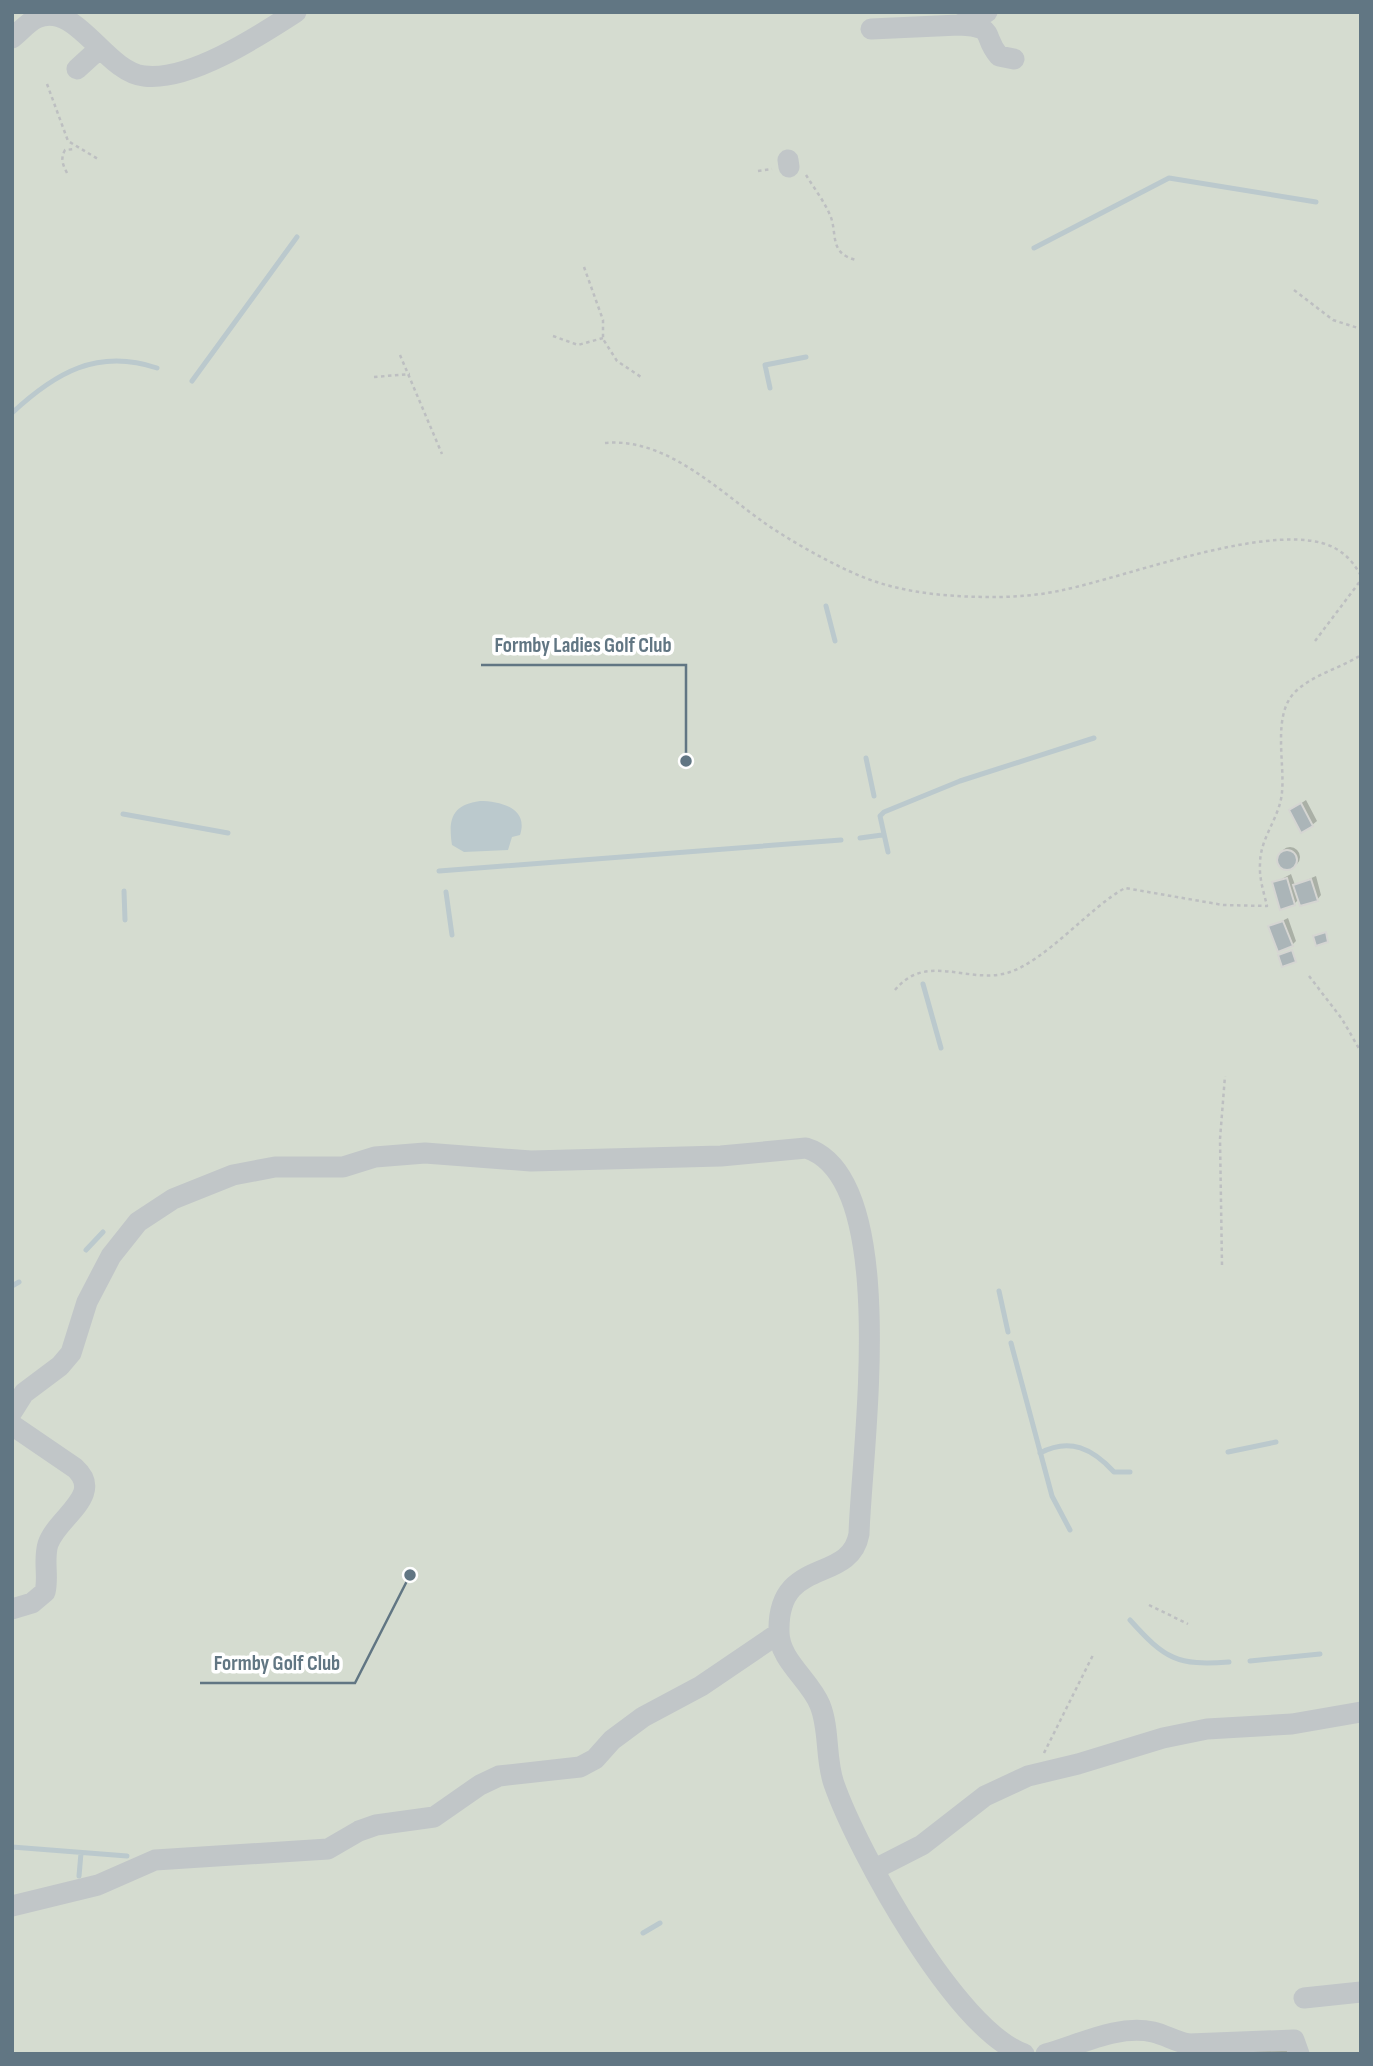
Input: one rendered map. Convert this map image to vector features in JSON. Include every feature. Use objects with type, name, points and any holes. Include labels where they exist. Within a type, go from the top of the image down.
[{"type":"lane","points":[[12,38],[35,19],[46,15],[81,28],[118,67],[144,76],[169,75],[232,49],[296,12]]},
{"type":"lane","points":[[959,25],[987,12]]},
{"type":"lane","points":[[871,30],[959,25],[982,28],[989,34],[999,56],[1014,59]]},
{"type":"lane","points":[[77,69],[100,48]]},
{"type":"lane","points":[[12,1412],[18,1386],[61,1366],[71,1353],[87,1302],[111,1256],[138,1222],[173,1199],[244,1172],[275,1167],[323,1169],[375,1157],[425,1153],[531,1161],[721,1156],[806,1148],[818,1152],[830,1160],[854,1207],[869,1276],[869,1353],[859,1534],[857,1546],[846,1560],[813,1572],[795,1584],[782,1612],[779,1633],[784,1652],[817,1698],[822,1711],[832,1780],[894,1907],[956,1996],[989,2031],[1024,2054]]},
{"type":"lane","points":[[12,1424],[75,1468],[84,1476],[86,1486],[79,1505],[58,1526],[48,1546],[45,1592],[32,1603],[12,1609]]},
{"type":"lane","points":[[12,1906],[98,1885],[155,1860],[328,1849],[359,1831],[376,1825],[434,1817],[480,1785],[499,1776],[580,1767],[595,1759],[612,1740],[643,1717],[701,1686],[779,1633]]},
{"type":"lane","points":[[875,1869],[940,1833],[985,1796],[1028,1776],[1196,1731],[1292,1724],[1361,1712]]},
{"type":"lane","points":[[1304,1998],[1361,1992]]},
{"type":"lane","points":[[1046,2054],[1103,2036],[1132,2032],[1153,2032],[1175,2042],[1189,2044],[1294,2040],[1299,2054]]},
{"type":"path","points":[[47,84],[64,135],[76,149],[97,159]]},
{"type":"path","points":[[67,173],[62,163],[63,155],[65,150],[76,149]]},
{"type":"path","points":[[758,172],[789,163],[803,170],[829,211],[832,239],[846,258],[856,260]]},
{"type":"path","points":[[584,267],[603,320],[603,338],[617,360],[641,377]]},
{"type":"path","points":[[1294,290],[1333,320],[1361,329]]},
{"type":"path","points":[[553,336],[578,345],[603,338]]},
{"type":"path","points":[[400,355],[442,454]]},
{"type":"path","points":[[374,377],[410,374]]},
{"type":"path","points":[[605,443],[625,441],[666,455],[770,527],[850,572],[920,593],[1002,597],[1060,591],[1204,553],[1286,540],[1323,543],[1340,551],[1361,578],[1315,641]]},
{"type":"path","points":[[895,990],[913,974],[925,970],[979,975],[1007,973],[1073,929],[1125,888],[1207,903],[1267,906],[1260,864],[1263,842],[1280,805],[1283,791],[1282,737],[1287,704],[1294,693],[1305,684],[1361,655]]},
{"type":"path","points":[[1309,976],[1349,1030],[1361,1052]]},
{"type":"path","points":[[1222,1265],[1220,1139],[1225,1076]]},
{"type":"path","points":[[1149,1605],[1188,1624]]},
{"type":"path","points":[[1040,1758],[1054,1737],[1069,1699],[1093,1655]]},
{"type":"shaded area","points":[[12,12],[1361,12],[1361,2054],[12,2054]]},
{"type":"shaded area","points":[[480,801],[504,805],[517,812],[522,826],[520,835],[512,837],[508,850],[464,852],[452,845],[451,828],[454,815],[463,806]]},
{"type":"building","points":[[1301,803],[1313,826],[1301,833],[1289,810]]},
{"type":"building","points":[[1283,850],[1291,850],[1297,860],[1291,870],[1283,870],[1277,864],[1277,856]]},
{"type":"building","points":[[1287,878],[1295,905],[1280,910],[1272,882]]},
{"type":"building","points":[[1311,879],[1318,901],[1300,906],[1293,885]]},
{"type":"building","points":[[1283,921],[1293,946],[1278,952],[1268,926]]},
{"type":"building","points":[[1326,932],[1328,942],[1316,946],[1313,936]]},
{"type":"building","points":[[1292,950],[1296,962],[1282,967],[1278,955]]},
{"type":"waterway","points":[[1034,248],[1169,178],[1316,202]]},
{"type":"waterway","points":[[192,381],[297,237]]},
{"type":"waterway","points":[[770,388],[765,365],[806,357]]},
{"type":"waterway","points":[[12,413],[44,386],[78,368],[115,361],[157,368]]},
{"type":"waterway","points":[[826,606],[835,641]]},
{"type":"waterway","points":[[888,852],[880,816],[884,812],[960,781],[1094,738]]},
{"type":"waterway","points":[[866,758],[874,796]]},
{"type":"waterway","points":[[123,814],[228,833]]},
{"type":"waterway","points":[[860,838],[882,835]]},
{"type":"waterway","points":[[439,871],[841,840]]},
{"type":"waterway","points":[[124,891],[125,920]]},
{"type":"waterway","points":[[446,892],[452,935]]},
{"type":"waterway","points":[[923,984],[941,1048]]},
{"type":"waterway","points":[[86,1250],[103,1232]]},
{"type":"waterway","points":[[12,1286],[19,1282]]},
{"type":"waterway","points":[[999,1291],[1008,1332]]},
{"type":"waterway","points":[[1011,1343],[1052,1496],[1070,1530]]},
{"type":"waterway","points":[[1228,1452],[1276,1442]]},
{"type":"waterway","points":[[1040,1453],[1051,1448],[1071,1446],[1098,1457],[1114,1472],[1130,1472]]},
{"type":"waterway","points":[[1130,1620],[1153,1644],[1173,1657],[1197,1663],[1229,1662]]},
{"type":"waterway","points":[[1250,1661],[1320,1654]]},
{"type":"waterway","points":[[12,1847],[127,1856]]},
{"type":"waterway","points":[[79,1876],[81,1853]]},
{"type":"waterway","points":[[643,1933],[660,1923]]},
{"type":"place","name":"Formby Ladies Golf Club","points":[[686,761]]},
{"type":"place","name":"Formby Golf Club","points":[[410,1575]]}]
